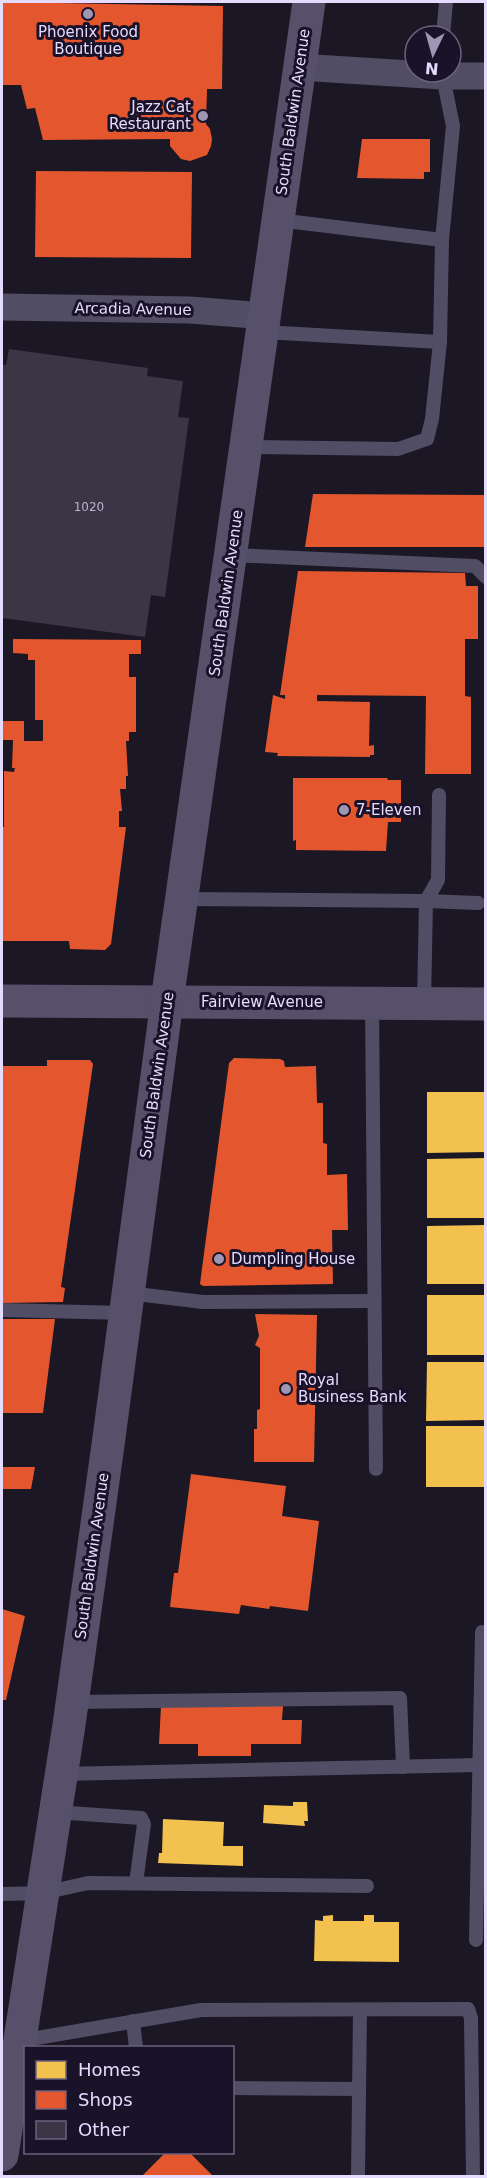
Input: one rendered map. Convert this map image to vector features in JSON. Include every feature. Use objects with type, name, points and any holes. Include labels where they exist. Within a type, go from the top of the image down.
[{"type":"main road","name":"South Baldwin Avenue","points":[[2,2151],[8,2075],[19,2041],[72,1702],[181,899],[309,2]]},
{"type":"main road","name":"Fairview Avenue","points":[[2,1000],[486,1004]]},
{"type":"street","points":[[299,67],[403,72]]},
{"type":"street","points":[[463,74],[486,75]]},
{"type":"street","name":"Arcadia Avenue","points":[[2,307],[190,310],[264,324]]},
{"type":"lane","points":[[444,24],[446,2]]},
{"type":"lane","points":[[247,447],[398,449],[427,439],[432,419],[440,342],[442,240],[453,126],[444,84]]},
{"type":"lane","points":[[278,220],[442,240]]},
{"type":"lane","points":[[264,324],[440,342]]},
{"type":"lane","points":[[231,555],[475,566],[486,577]]},
{"type":"lane","points":[[424,1004],[426,901],[438,880],[439,795]]},
{"type":"lane","points":[[181,899],[478,903]]},
{"type":"lane","points":[[372,1003],[376,1469]]},
{"type":"lane","points":[[2,1310],[127,1303],[374,1301]]},
{"type":"lane","points":[[476,1940],[482,1632]]},
{"type":"lane","points":[[72,1702],[400,1698],[403,1767]]},
{"type":"lane","points":[[61,1774],[479,1765]]},
{"type":"lane","points":[[55,1812],[141,1818],[144,1824],[136,1883]]},
{"type":"lane","points":[[2,1894],[43,1893],[88,1883],[367,1886]]},
{"type":"lane","points":[[19,2041],[201,2010],[468,2009],[471,2013],[473,2176]]},
{"type":"lane","points":[[358,2176],[360,2010]]},
{"type":"lane","points":[[133,2022],[136,2046]]},
{"type":"lane","points":[[234,2088],[359,2089]]},
{"type":"building: Homes","points":[[427,1092],[486,1092],[486,1152],[427,1153]]},
{"type":"building: Homes","points":[[486,1158],[486,1218],[427,1218],[427,1159]]},
{"type":"building: Homes","points":[[486,1225],[486,1284],[427,1284],[427,1226]]},
{"type":"building: Homes","points":[[427,1295],[486,1295],[486,1355],[427,1355]]},
{"type":"building: Homes","points":[[427,1362],[486,1362],[486,1420],[426,1421]]},
{"type":"building: Homes","points":[[426,1426],[486,1426],[486,1487],[426,1487]]},
{"type":"building: Homes","points":[[293,1802],[307,1802],[308,1821],[304,1821],[305,1826],[263,1823],[264,1805],[293,1806]]},
{"type":"building: Homes","points":[[163,1819],[224,1822],[223,1846],[243,1846],[243,1866],[158,1863],[159,1853],[162,1853]]},
{"type":"building: Homes","points":[[333,1915],[333,1921],[364,1921],[364,1915],[374,1915],[374,1922],[399,1922],[399,1962],[314,1961],[315,1920],[323,1921],[323,1916]]},
{"type":"building: Shops","points":[[2,2],[223,6],[222,89],[207,89],[206,124],[210,129],[212,139],[207,155],[190,161],[181,159],[170,146],[170,139],[43,140],[35,108],[27,109],[21,85],[2,85]]},
{"type":"building: Shops","points":[[362,139],[430,139],[430,172],[424,172],[424,179],[357,178]]},
{"type":"building: Shops","points":[[36,171],[192,172],[191,258],[35,257]]},
{"type":"building: Shops","points":[[313,494],[486,495],[486,547],[305,547]]},
{"type":"building: Shops","points":[[298,571],[465,573],[466,586],[478,586],[478,639],[465,639],[465,696],[471,697],[471,774],[425,774],[426,696],[317,695],[317,701],[370,702],[369,746],[374,745],[374,755],[370,757],[277,756],[278,753],[265,752],[273,695],[285,699],[285,695],[280,695]]},
{"type":"building: Shops","points":[[13,639],[141,640],[141,654],[129,654],[129,677],[136,677],[136,732],[129,732],[129,741],[126,741],[128,776],[126,776],[126,789],[120,789],[122,811],[119,811],[119,827],[126,827],[111,944],[105,950],[70,949],[69,941],[2,941],[4,771],[14,772],[15,768],[12,768],[13,740],[2,740],[2,721],[24,721],[24,741],[43,741],[43,720],[35,720],[35,660],[28,660],[28,654],[13,653]]},
{"type":"building: Shops","points":[[293,778],[401,780],[401,822],[388,822],[386,851],[296,850],[296,840],[293,841]]},
{"type":"building: Shops","points":[[234,1058],[280,1059],[284,1061],[285,1067],[316,1066],[317,1103],[323,1103],[323,1143],[327,1144],[327,1175],[347,1174],[348,1230],[332,1230],[333,1284],[203,1286],[200,1284],[229,1063]]},
{"type":"building: Shops","points":[[47,1060],[90,1060],[93,1064],[61,1287],[65,1288],[63,1302],[2,1303],[2,1066],[47,1066]]},
{"type":"building: Shops","points":[[255,1314],[317,1315],[314,1462],[254,1462],[254,1429],[257,1429],[257,1410],[260,1409],[260,1348],[255,1345],[259,1336]]},
{"type":"building: Shops","points":[[2,1319],[55,1319],[43,1413],[2,1413]]},
{"type":"building: Shops","points":[[2,1467],[35,1467],[31,1489],[2,1489]]},
{"type":"building: Shops","points":[[191,1474],[286,1486],[282,1516],[319,1521],[308,1611],[241,1605],[239,1614],[170,1607],[174,1573],[178,1573]]},
{"type":"building: Shops","points":[[2,1609],[25,1616],[6,1700],[2,1700]]},
{"type":"building: Shops","points":[[161,1706],[283,1706],[282,1720],[302,1720],[301,1744],[251,1744],[251,1756],[198,1756],[198,1744],[159,1744]]},
{"type":"building: Shops","points":[[164,2154],[191,2154],[213,2176],[142,2176]]},
{"type":"building: Other","points":[[9,349],[148,368],[147,376],[183,381],[178,417],[189,418],[165,597],[151,595],[145,637],[2,618],[2,365],[6,365]]},
{"type":"place","name":"Phoenix Food Boutique","points":[[88,14]]},
{"type":"place","name":"Jazz Cat Restaurant","points":[[203,116]]},
{"type":"place","name":"7-Eleven","points":[[344,810]]},
{"type":"place","name":"Dumpling House","points":[[219,1259]]},
{"type":"place","name":"Royal Business Bank","points":[[286,1389]]}]
